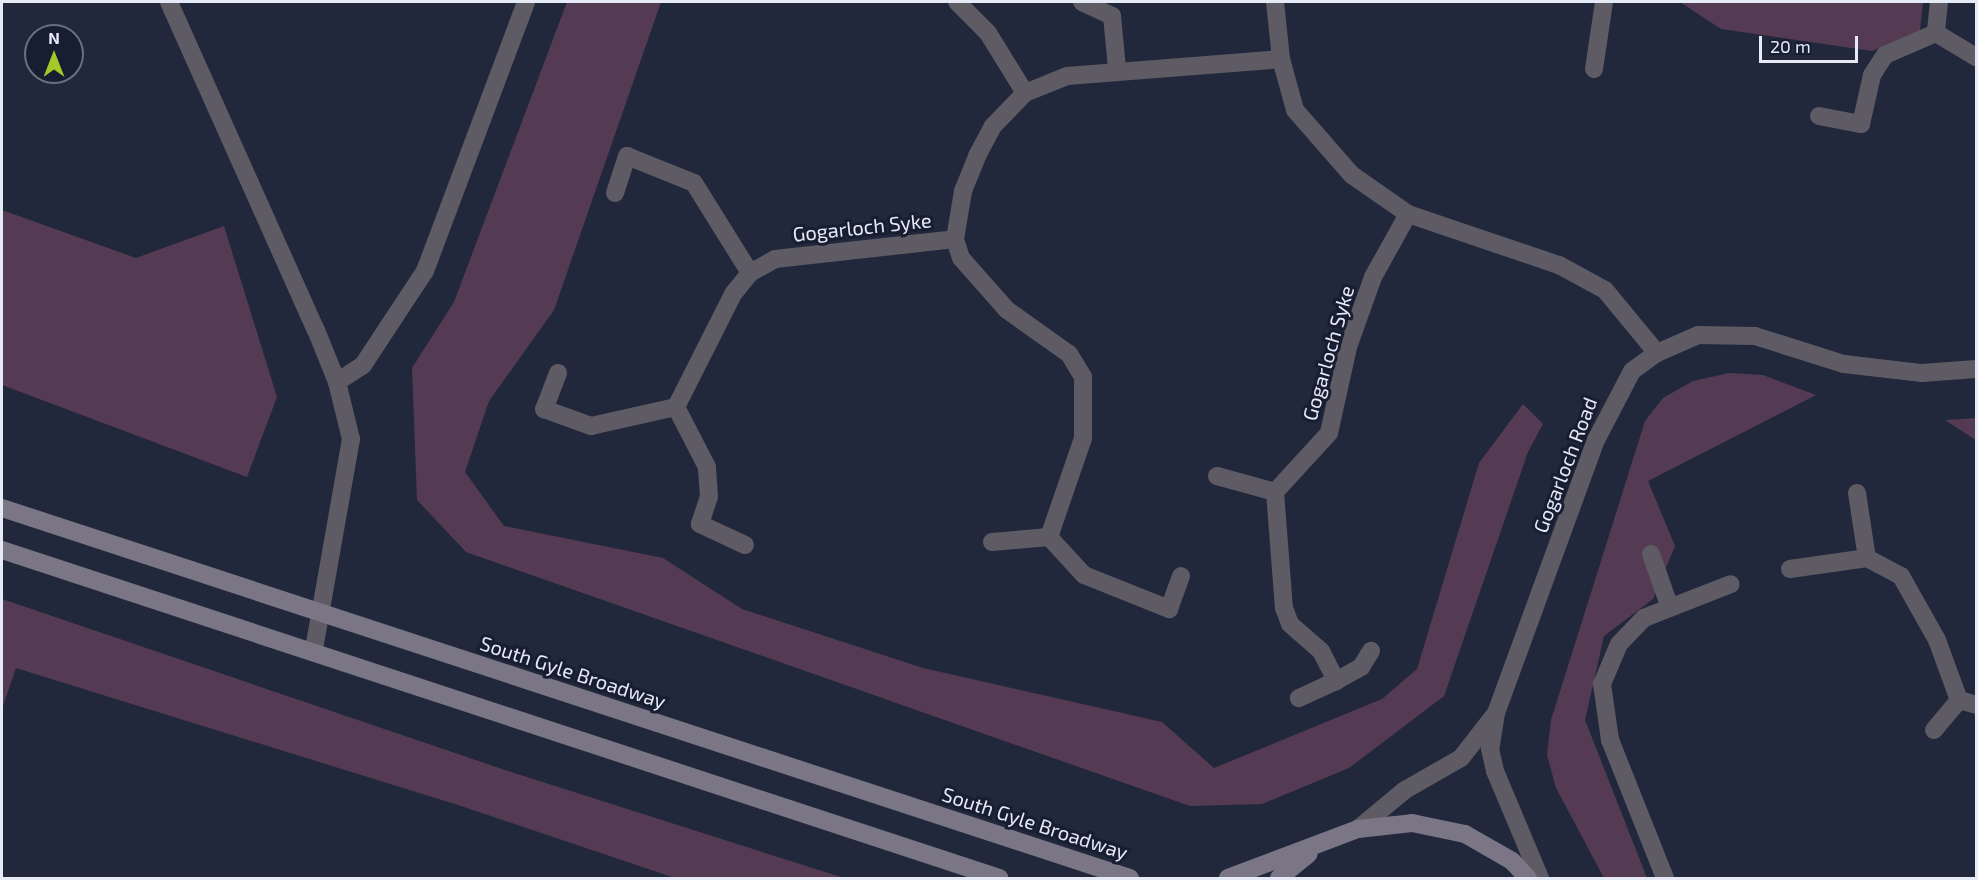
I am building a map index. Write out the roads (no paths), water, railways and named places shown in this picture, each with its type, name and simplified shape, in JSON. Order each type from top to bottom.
[{"type":"street","points":[[169,2],[337,382],[351,439],[318,614],[314,649]]},
{"type":"street","points":[[337,382],[363,365],[425,271],[526,2]]},
{"type":"street","points":[[957,2],[988,33],[1025,93]]},
{"type":"street","points":[[1082,2],[1112,16],[1117,68]]},
{"type":"street","points":[[1275,2],[1281,59],[1295,110],[1322,147],[1408,214],[1559,265],[1605,290],[1657,353]]},
{"type":"street","points":[[1594,69],[1604,2]]},
{"type":"street","points":[[1936,33],[1939,2]]},
{"type":"street","points":[[1936,33],[1977,57]]},
{"type":"street","points":[[1819,116],[1861,124],[1872,75],[1885,55],[1936,33]]},
{"type":"street","name":"Gogarloch Syke","points":[[1049,537],[1083,438],[1083,377],[1069,354],[982,286],[961,258],[955,239],[963,191],[977,156],[993,126],[1025,93],[1067,76],[1117,68],[1281,59]]},
{"type":"street","points":[[615,193],[627,156],[694,183],[750,273],[714,324],[676,407]]},
{"type":"street","name":"Gogarloch Syke","points":[[1275,492],[1329,433],[1348,347],[1374,277],[1408,214]]},
{"type":"street","name":"Gogarloch Syke","points":[[750,273],[802,253],[875,252],[955,239]]},
{"type":"street","name":"Gogarloch Road","points":[[1539,879],[1495,771],[1490,748],[1496,713],[1604,420],[1632,371],[1657,353],[1698,335],[1755,336],[1844,364],[1922,373],[1977,369]]},
{"type":"street","points":[[558,373],[544,409],[591,426],[676,407]]},
{"type":"street","points":[[676,407],[707,466],[709,497],[700,524],[745,545]]},
{"type":"street","points":[[1217,476],[1275,492],[1284,608],[1290,624],[1321,651],[1336,681]]},
{"type":"street","points":[[1857,494],[1867,558]]},
{"type":"street","name":"South Gyle Broadway","points":[[2,508],[318,614],[1130,879]]},
{"type":"street","points":[[992,542],[1049,537],[1084,575],[1169,609],[1181,576]]},
{"type":"street","points":[[2,550],[314,649],[999,879]]},
{"type":"street","points":[[1651,554],[1669,605]]},
{"type":"street","points":[[1790,569],[1867,558],[1900,576],[1937,640],[1959,700]]},
{"type":"street","points":[[1665,879],[1610,740],[1602,684],[1618,644],[1644,618],[1669,605],[1731,584]]},
{"type":"street","points":[[1299,698],[1360,667],[1371,651]]},
{"type":"street","points":[[1959,700],[1977,705]]},
{"type":"street","points":[[1934,730],[1959,700]]},
{"type":"street","name":"Gogarloch Road","points":[[1358,829],[1405,790],[1461,758],[1496,713]]},
{"type":"street","points":[[1228,879],[1358,829],[1412,823],[1466,834],[1512,861],[1528,879]]},
{"type":"street","points":[[1279,879],[1319,845]]}]
